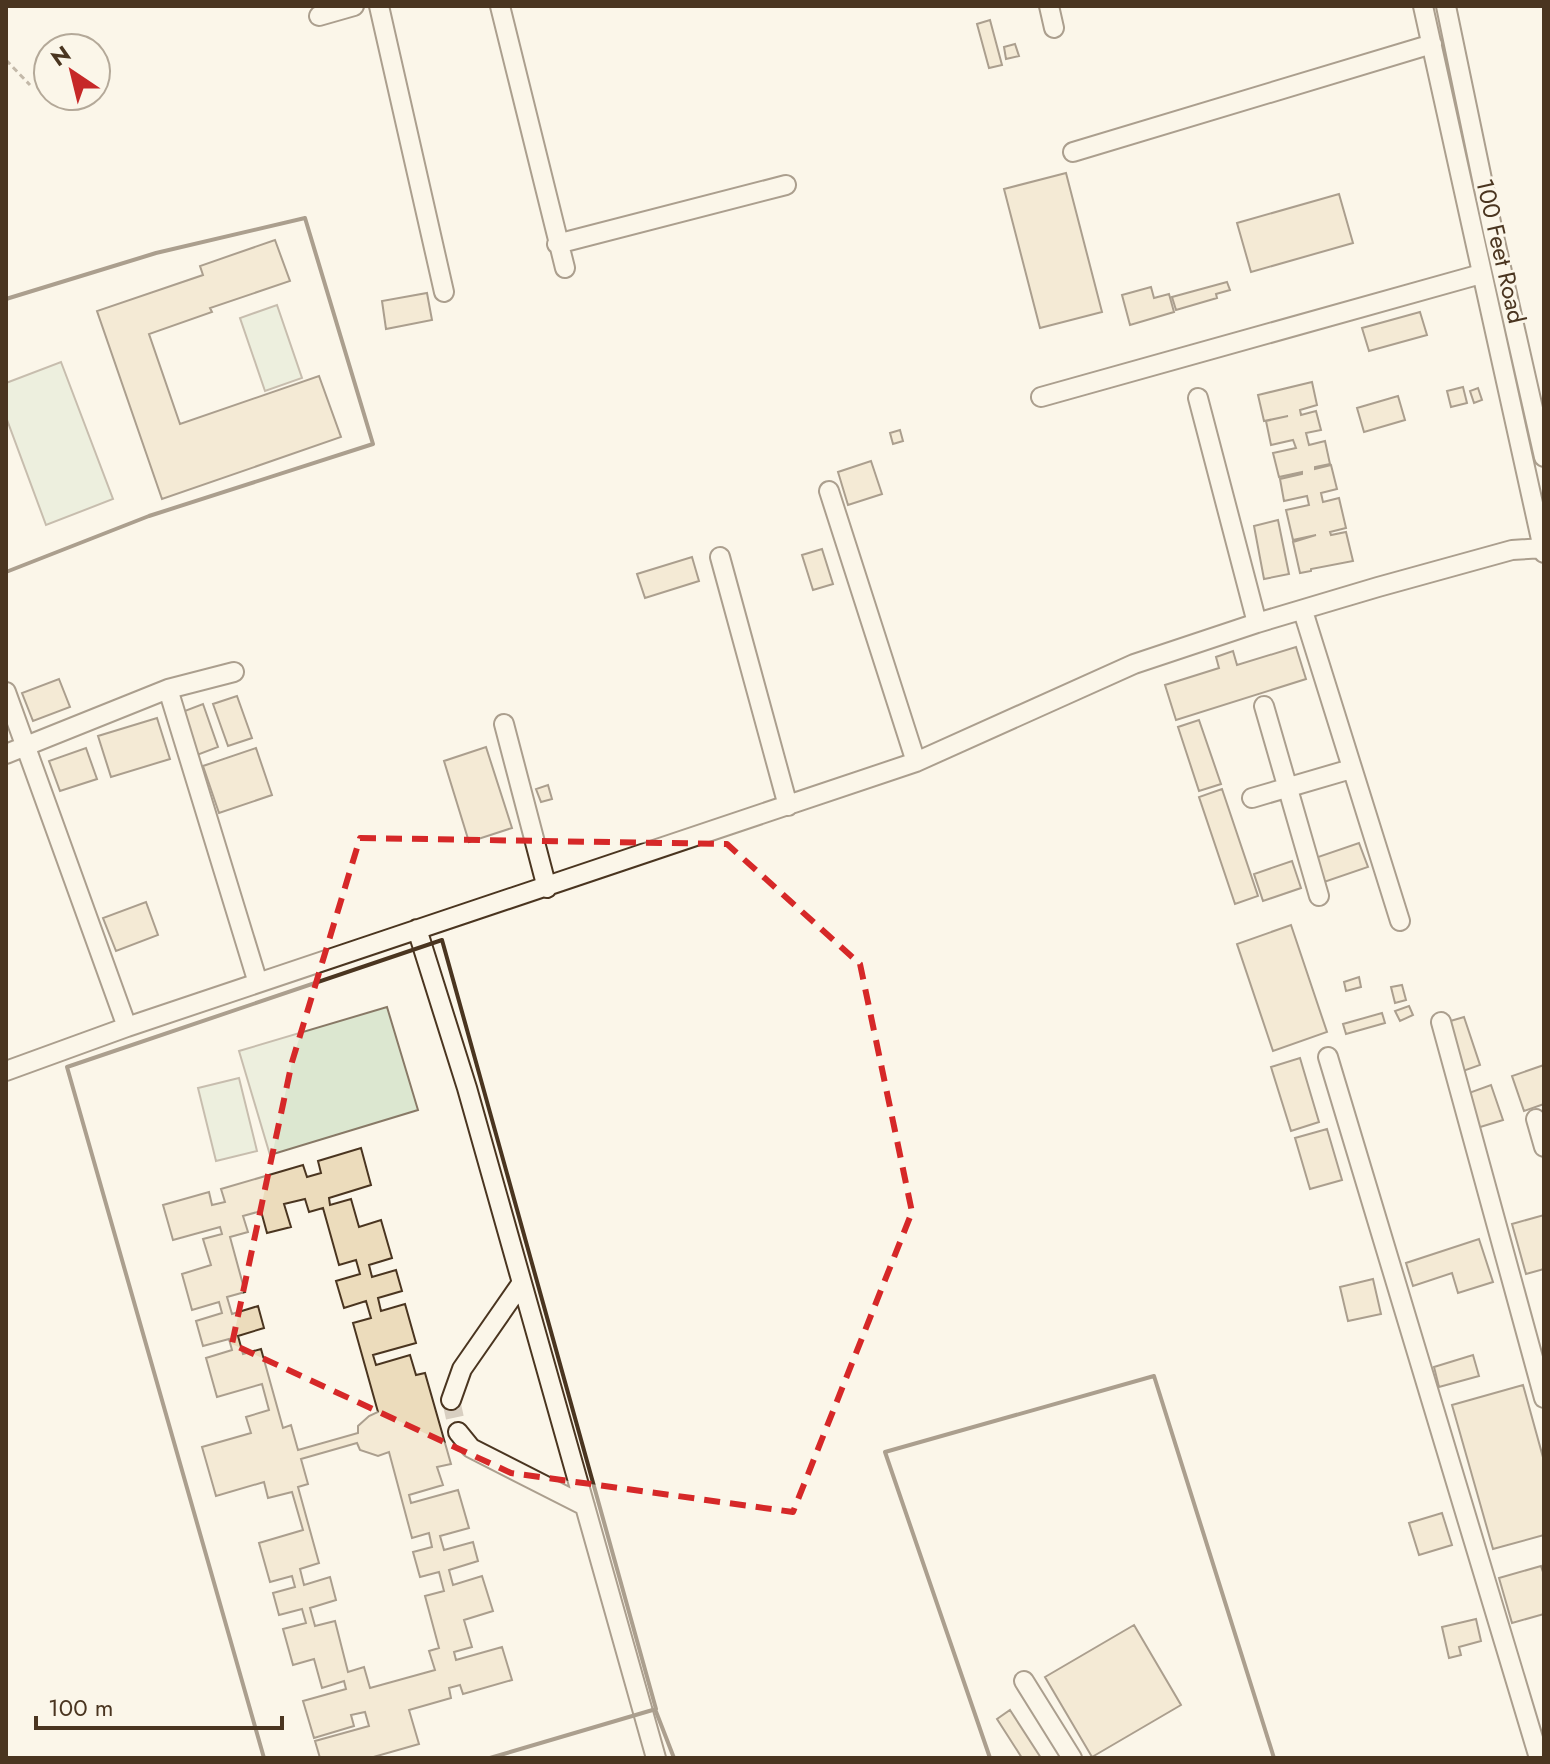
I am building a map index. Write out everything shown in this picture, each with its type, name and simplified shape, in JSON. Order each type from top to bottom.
[{"type":"street","points":[[319,16],[354,6]]},
{"type":"street","points":[[379,6],[444,292]]},
{"type":"street","points":[[500,6],[565,268]]},
{"type":"street","points":[[1049,6],[1054,28]]},
{"type":"street","name":"100 Feet Road","points":[[1423,6],[1544,550]]},
{"type":"street","name":"100 Feet Road","points":[[1446,6],[1543,445]]},
{"type":"street","points":[[1073,152],[1432,44]]},
{"type":"street","points":[[557,244],[786,185]]},
{"type":"street","points":[[1041,397],[1481,274]]},
{"type":"street","points":[[1198,398],[1257,623]]},
{"type":"street","points":[[829,491],[916,762]]},
{"type":"street","points":[[6,1071],[127,1027],[916,762],[1134,664],[1378,587],[1512,550],[1544,550]]},
{"type":"street","points":[[720,557],[788,806]]},
{"type":"street","points":[[1303,611],[1400,921]]},
{"type":"street","points":[[6,754],[168,689],[234,672]]},
{"type":"street","points":[[168,689],[258,983]]},
{"type":"street","points":[[6,692],[127,1027]]},
{"type":"street","points":[[1264,706],[1319,896]]},
{"type":"street","points":[[504,724],[547,888]]},
{"type":"street","points":[[1252,798],[1351,769]]},
{"type":"street","points":[[417,929],[467,1088],[656,1758]]},
{"type":"street","points":[[1441,1022],[1542,1386]]},
{"type":"street","points":[[1328,1057],[1539,1757]]},
{"type":"street","points":[[1536,1119],[1544,1147]]},
{"type":"street","points":[[451,1400],[462,1369],[521,1284]]},
{"type":"street","points":[[458,1432],[471,1448],[585,1506]]},
{"type":"street","points":[[1024,1681],[1072,1758]]},
{"type":"path","points":[[6,60],[30,85]]},
{"type":"highlighted area","points":[[360,838],[727,844],[860,964],[912,1212],[793,1512],[511,1473],[232,1344],[292,1062]]},
{"type":"green space","points":[[277,305],[302,378],[265,391],[240,318]]},
{"type":"green space","points":[[61,362],[113,499],[46,525],[6,417],[6,383]]},
{"type":"green space","points":[[387,1007],[418,1110],[270,1155],[239,1051]]},
{"type":"green space","points":[[239,1078],[257,1151],[216,1161],[198,1088]]},
{"type":"building","points":[[990,20],[1002,65],[989,68],[977,24]]},
{"type":"building","points":[[1015,44],[1019,56],[1006,59],[1004,47]]},
{"type":"building","points":[[1066,173],[1102,312],[1040,328],[1004,189]]},
{"type":"building","points":[[1339,194],[1353,243],[1251,272],[1237,223]]},
{"type":"building","points":[[275,240],[290,281],[210,308],[212,312],[149,334],[180,424],[319,376],[341,437],[162,499],[97,311],[203,275],[200,266]]},
{"type":"building","points":[[1227,282],[1230,290],[1216,294],[1217,298],[1176,310],[1172,297]]},
{"type":"building","points":[[1151,287],[1154,298],[1169,294],[1174,312],[1130,325],[1122,295]]},
{"type":"building","points":[[427,293],[432,320],[386,329],[382,301]]},
{"type":"building","points":[[1420,312],[1427,335],[1369,351],[1362,328]]},
{"type":"building","points":[[1312,382],[1317,405],[1300,410],[1301,415],[1316,411],[1321,430],[1306,433],[1309,445],[1325,441],[1330,464],[1315,469],[1331,465],[1337,489],[1321,493],[1323,502],[1339,498],[1346,528],[1330,532],[1331,535],[1346,532],[1353,561],[1300,573],[1293,542],[1316,535],[1293,540],[1286,510],[1309,505],[1307,496],[1284,501],[1280,479],[1302,472],[1279,477],[1273,453],[1296,448],[1293,440],[1271,445],[1266,421],[1288,416],[1264,421],[1258,395]]},
{"type":"building","points":[[1463,387],[1467,403],[1451,407],[1447,391]]},
{"type":"building","points":[[1478,388],[1482,400],[1474,403],[1470,391]]},
{"type":"building","points":[[1398,396],[1405,420],[1364,432],[1357,408]]},
{"type":"building","points":[[900,430],[903,441],[893,444],[890,433]]},
{"type":"building","points":[[871,461],[882,494],[848,505],[838,472]]},
{"type":"building","points":[[1278,520],[1289,574],[1264,579],[1254,526]]},
{"type":"building","points":[[822,549],[833,584],[813,590],[802,555]]},
{"type":"building","points":[[692,557],[699,581],[645,598],[637,574]]},
{"type":"building","points":[[1296,647],[1306,679],[1176,720],[1165,685],[1219,668],[1216,657],[1233,651],[1237,665]]},
{"type":"building","points":[[59,679],[70,707],[33,721],[22,693]]},
{"type":"building","points":[[237,696],[252,738],[228,746],[213,704]]},
{"type":"building","points":[[203,704],[218,747],[197,755],[182,712]]},
{"type":"building","points":[[157,718],[170,759],[111,777],[98,736]]},
{"type":"building","points":[[1199,720],[1221,784],[1199,791],[1178,727]]},
{"type":"building","points":[[486,747],[512,828],[469,842],[444,761]]},
{"type":"building","points":[[86,748],[97,779],[60,791],[49,761]]},
{"type":"building","points":[[256,748],[272,795],[219,813],[203,766]]},
{"type":"building","points":[[548,785],[552,799],[541,802],[536,789]]},
{"type":"building","points":[[1222,789],[1258,896],[1235,904],[1199,797]]},
{"type":"building","points":[[1359,843],[1368,867],[1324,882],[1315,858]]},
{"type":"building","points":[[1292,861],[1301,888],[1263,901],[1254,874]]},
{"type":"building","points":[[146,902],[158,935],[116,951],[103,918]]},
{"type":"building","points":[[1291,925],[1327,1032],[1273,1051],[1237,944]]},
{"type":"building","points":[[1359,977],[1361,987],[1346,991],[1344,982]]},
{"type":"building","points":[[1402,985],[1406,1000],[1395,1003],[1391,987]]},
{"type":"building","points":[[1409,1006],[1413,1015],[1400,1021],[1395,1011]]},
{"type":"building","points":[[1382,1013],[1385,1023],[1346,1034],[1343,1024]]},
{"type":"building","points":[[1464,1017],[1480,1065],[1463,1071],[1447,1022]]},
{"type":"building","points":[[1300,1058],[1319,1122],[1291,1131],[1271,1067]]},
{"type":"building","points":[[1544,1065],[1544,1104],[1524,1111],[1512,1076]]},
{"type":"building","points":[[1491,1085],[1503,1120],[1477,1128],[1466,1094]]},
{"type":"building","points":[[1327,1129],[1342,1180],[1310,1189],[1295,1138]]},
{"type":"building","points":[[361,1148],[371,1185],[329,1198],[330,1205],[351,1199],[359,1227],[381,1220],[392,1258],[369,1265],[372,1277],[396,1270],[402,1291],[378,1298],[381,1311],[405,1304],[416,1343],[373,1355],[376,1365],[410,1355],[416,1375],[425,1373],[451,1464],[437,1467],[443,1485],[409,1495],[411,1503],[458,1490],[469,1528],[440,1536],[444,1550],[473,1542],[478,1561],[449,1570],[453,1585],[482,1576],[493,1611],[464,1620],[472,1647],[454,1652],[456,1660],[502,1647],[512,1680],[463,1694],[460,1685],[449,1688],[451,1698],[409,1710],[419,1744],[370,1758],[320,1758],[315,1741],[369,1726],[365,1712],[351,1715],[354,1726],[314,1738],[303,1701],[346,1689],[344,1681],[322,1688],[314,1659],[293,1665],[283,1629],[306,1623],[302,1609],[279,1615],[273,1593],[295,1587],[292,1576],[270,1582],[259,1543],[303,1530],[292,1492],[268,1498],[264,1482],[216,1496],[202,1447],[251,1433],[246,1417],[269,1410],[262,1384],[217,1397],[206,1358],[232,1350],[229,1339],[203,1346],[196,1321],[222,1313],[219,1302],[192,1310],[182,1274],[211,1265],[203,1239],[222,1234],[220,1227],[173,1240],[163,1205],[209,1192],[212,1205],[225,1202],[221,1189],[303,1165],[307,1177],[321,1173],[318,1161]],"holes":[[[305,1199],[309,1212],[323,1208],[339,1265],[356,1260],[360,1274],[336,1281],[344,1308],[366,1301],[371,1318],[353,1323],[378,1412],[358,1426],[358,1433],[298,1450],[291,1425],[283,1428],[261,1349],[243,1354],[238,1336],[264,1328],[258,1306],[232,1314],[227,1297],[245,1292],[230,1237],[248,1232],[243,1216],[261,1211],[267,1233],[291,1227],[284,1204]],[[357,1443],[360,1450],[378,1456],[389,1452],[412,1538],[429,1533],[432,1547],[413,1552],[420,1577],[439,1572],[444,1591],[425,1596],[439,1648],[429,1651],[435,1670],[370,1688],[364,1667],[348,1672],[335,1621],[315,1626],[310,1608],[336,1600],[330,1577],[304,1585],[300,1569],[319,1563],[298,1487],[308,1484],[301,1459]]]},
{"type":"building","points":[[1544,1215],[1544,1269],[1526,1274],[1512,1224]]},
{"type":"building","points":[[1479,1239],[1493,1282],[1458,1293],[1452,1273],[1413,1286],[1406,1263]]},
{"type":"building","points":[[1373,1279],[1381,1314],[1348,1321],[1340,1287]]},
{"type":"building","points":[[1473,1355],[1479,1376],[1439,1387],[1434,1367]]},
{"type":"building","points":[[1523,1385],[1544,1461],[1544,1535],[1493,1549],[1452,1405]]},
{"type":"building","points":[[1442,1513],[1452,1545],[1419,1555],[1409,1523]]},
{"type":"building","points":[[1541,1566],[1544,1575],[1544,1614],[1512,1623],[1499,1578]]},
{"type":"building","points":[[1476,1619],[1481,1641],[1459,1647],[1461,1655],[1449,1658],[1442,1627]]},
{"type":"building","points":[[1134,1625],[1181,1705],[1092,1757],[1045,1677]]},
{"type":"building","points":[[1010,1710],[1041,1758],[1022,1758],[997,1719]]},
{"type":"tunnel","points":[[451,1400],[458,1432]]},
{"type":"wall","points":[[6,299],[156,253],[305,218],[373,444],[149,516],[6,572]]},
{"type":"wall","points":[[264,1758],[67,1067],[442,940],[656,1709],[490,1758]]},
{"type":"wall","points":[[990,1758],[885,1452],[1154,1376],[1274,1758]]},
{"type":"wall","points":[[655,1709],[674,1758]]}]
